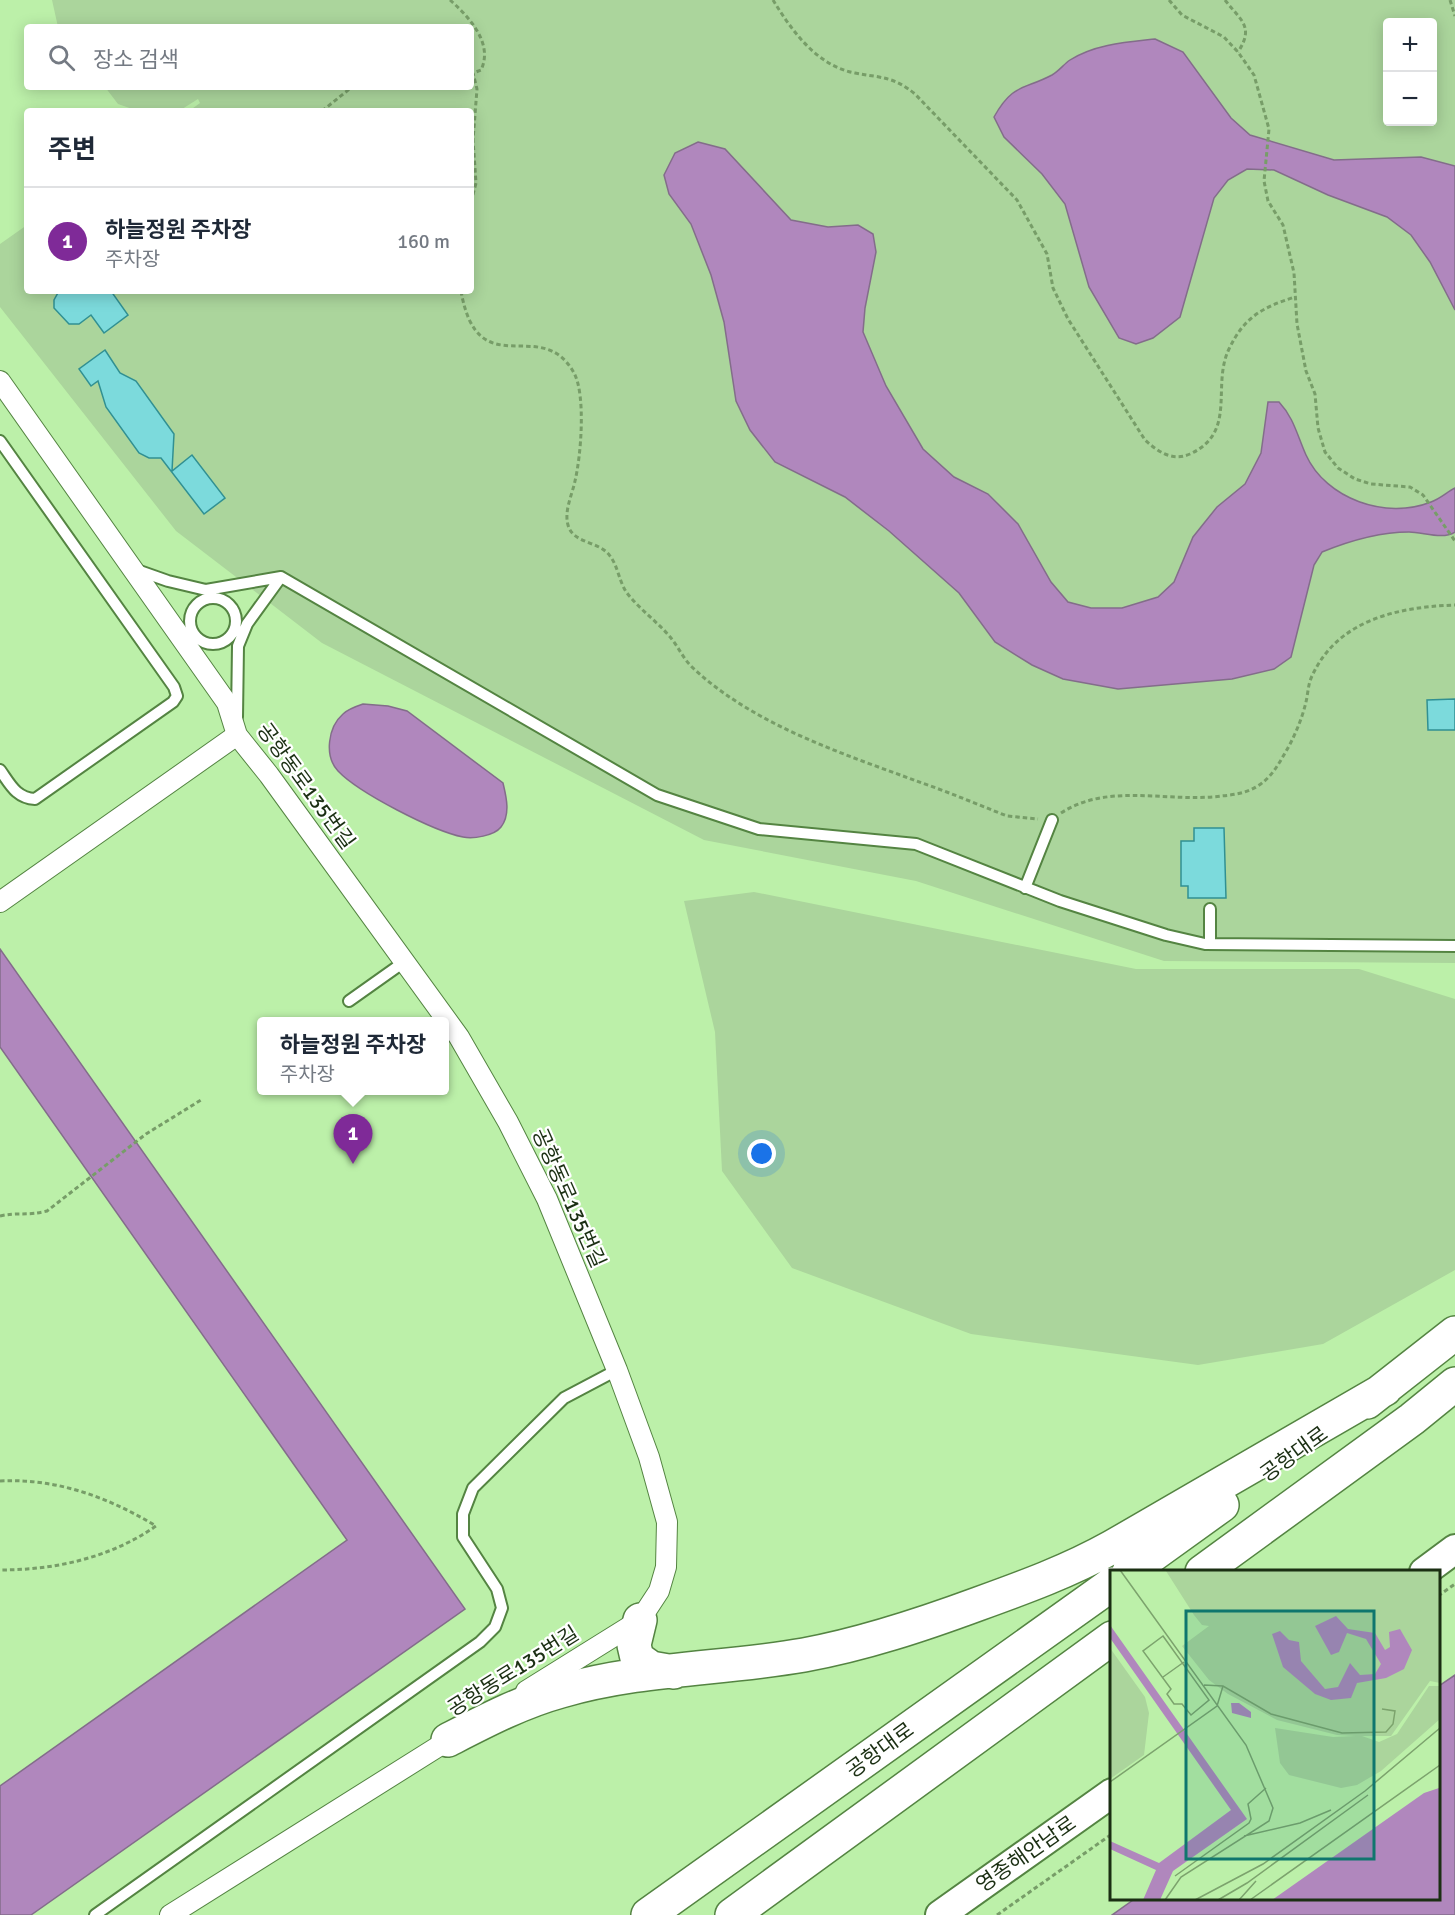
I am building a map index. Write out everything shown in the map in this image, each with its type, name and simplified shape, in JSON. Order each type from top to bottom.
[{"type":"highway","name":"공항대로","points":[[1132,1570],[1385,1389],[1455,1333]]},
{"type":"highway","name":"공항대로","points":[[1205,1570],[1412,1419],[1455,1384]]},
{"type":"highway","points":[[448,1740],[512,1708],[562,1690],[619,1679],[835,1649],[903,1630],[1026,1587],[1093,1558],[1385,1389]]},
{"type":"highway","name":"공항대로","points":[[648,1915],[1110,1585]]},
{"type":"highway","points":[[640,1620],[634,1645],[637,1658],[651,1668],[675,1672]]},
{"type":"highway","points":[[732,1915],[1110,1639]]},
{"type":"main road","points":[[1427,1570],[1455,1549]]},
{"type":"main road","name":"영종해안남로","points":[[940,1915],[1110,1794]]},
{"type":"street","name":"공항동로135번길","points":[[0,381],[132,568],[190,638],[227,703],[237,735],[269,775],[444,1017]]},
{"type":"street","points":[[0,902],[237,735]]},
{"type":"street","name":"공항동로135번길","points":[[170,1915],[640,1620],[659,1591],[666,1567],[667,1522],[649,1457],[617,1370],[547,1199],[508,1122],[449,1023]]},
{"type":"lane","points":[[0,441],[174,687],[177,696],[173,702],[35,799],[26,799],[15,792],[0,770]]},
{"type":"lane","points":[[132,568],[228,604],[235,617],[238,646],[237,735]]},
{"type":"lane","points":[[281,577],[247,624],[237,634],[215,644],[190,638],[191,614],[206,595],[281,577],[657,795],[759,829],[916,844],[1025,888],[1155,932],[1210,944],[1455,946]]},
{"type":"lane","points":[[1025,888],[1052,820]]},
{"type":"lane","points":[[1210,909],[1210,944]]},
{"type":"lane","points":[[349,1001],[404,962]]},
{"type":"lane","points":[[95,1915],[470,1649],[495,1627],[502,1608],[497,1589],[463,1537],[463,1514],[473,1488],[564,1398],[617,1370]]},
{"type":"path","points":[[450,0],[472,24]]},
{"type":"path","points":[[773,0],[799,37],[829,64],[852,73],[900,81],[1017,200],[1047,254],[1053,288],[1073,329],[1145,440],[1158,452],[1186,456],[1200,449],[1212,436],[1221,418],[1223,368],[1228,350],[1245,322],[1269,305],[1295,297]]},
{"type":"path","points":[[1169,0],[1182,15],[1224,37],[1254,75],[1269,129],[1264,181],[1268,201],[1283,225],[1294,273],[1297,324],[1306,371],[1315,394],[1318,428],[1325,452],[1338,468],[1355,479],[1371,484],[1410,487],[1423,495],[1455,541]]},
{"type":"path","points":[[1225,0],[1242,19],[1246,29],[1246,41],[1238,52]]},
{"type":"path","points":[[1450,0],[1455,16]]},
{"type":"path","points":[[474,26],[484,49],[484,63],[481,70],[474,73]]},
{"type":"path","points":[[474,80],[477,89],[474,127]]},
{"type":"path","points":[[326,108],[348,90]]},
{"type":"path","points":[[474,154],[476,183],[474,191]]},
{"type":"path","points":[[462,294],[471,326],[481,339],[502,347],[547,347],[561,355],[575,375],[582,437],[579,466],[567,513],[568,527],[576,537],[596,545],[610,555],[626,592],[671,638],[691,667],[727,694],[788,730],[1007,816],[1052,820],[1078,802],[1098,796],[1209,798],[1236,795],[1255,788],[1273,774],[1292,742],[1306,704],[1311,677],[1324,655],[1347,632],[1386,613],[1455,605]]},
{"type":"path","points":[[0,1216],[11,1214],[28,1216],[46,1211],[70,1190],[146,1134],[201,1100]]},
{"type":"path","points":[[0,1481],[20,1480],[96,1495],[126,1508],[156,1526],[130,1544],[86,1559],[31,1570],[0,1570]]},
{"type":"path","points":[[1440,1595],[1455,1584]]},
{"type":"path","points":[[997,1915],[1110,1835]]},
{"type":"green space","points":[[52,0],[1455,0],[1455,963],[1164,961],[916,881],[704,840],[322,643],[176,531],[0,307],[0,244],[24,227],[24,294],[474,294],[474,108],[193,108],[200,103],[198,99],[184,108],[129,108],[118,104],[107,90],[474,90],[474,24],[57,24]]},
{"type":"green space","points":[[754,892],[1136,969],[1359,969],[1455,999],[1455,1270],[1323,1344],[1198,1365],[971,1334],[792,1268],[722,1171],[715,1032],[684,901]]},
{"type":"shaded area","points":[[1155,39],[1183,52],[1231,118],[1250,135],[1334,160],[1421,157],[1455,166],[1455,310],[1430,262],[1411,235],[1387,217],[1328,195],[1274,170],[1247,169],[1228,180],[1214,198],[1180,317],[1153,338],[1136,344],[1119,338],[1089,287],[1065,204],[1042,174],[1004,137],[994,117],[1013,93],[1052,75],[1070,60],[1090,50]]},
{"type":"shaded area","points":[[698,142],[725,149],[791,220],[828,227],[858,225],[873,234],[876,252],[865,308],[863,332],[886,386],[923,449],[954,477],[988,494],[1018,524],[1051,582],[1068,602],[1091,608],[1122,608],[1158,597],[1174,582],[1193,537],[1217,507],[1245,484],[1261,453],[1268,402],[1279,402],[1284,408],[1315,470],[1342,494],[1359,502],[1377,507],[1414,507],[1434,501],[1455,488],[1455,532],[1439,536],[1409,532],[1376,535],[1322,552],[1314,565],[1291,657],[1274,669],[1232,679],[1118,689],[1063,679],[1032,665],[995,642],[959,593],[889,531],[845,497],[775,462],[750,430],[736,401],[724,322],[711,275],[691,224],[669,194],[664,175],[675,153]]},
{"type":"shaded area","points":[[363,704],[388,706],[407,711],[503,783],[507,811],[501,827],[489,835],[463,837],[416,819],[379,800],[348,780],[338,771],[331,758],[329,750],[331,734],[345,712]]},
{"type":"shaded area","points":[[0,949],[465,1609],[31,1915],[0,1915],[0,1786],[347,1540],[0,1047]]},
{"type":"shaded area","points":[[1455,1675],[1455,1915],[1112,1915],[1133,1900],[1440,1900],[1440,1685]]},
{"type":"building","points":[[57,294],[113,294],[128,315],[104,333],[91,315],[79,324],[69,324],[54,308],[54,300]]},
{"type":"building","points":[[105,350],[120,373],[136,381],[174,434],[172,471],[192,455],[225,498],[204,514],[161,458],[149,458],[139,453],[106,407],[98,381],[91,386],[79,369]]},
{"type":"building","points":[[1455,699],[1455,730],[1428,730],[1427,700]]},
{"type":"building","points":[[1194,828],[1224,828],[1226,898],[1188,898],[1188,886],[1181,886],[1181,841],[1194,841]]},
{"type":"place","name":"하늘정원 주차장","points":[[353,1164]]}]
